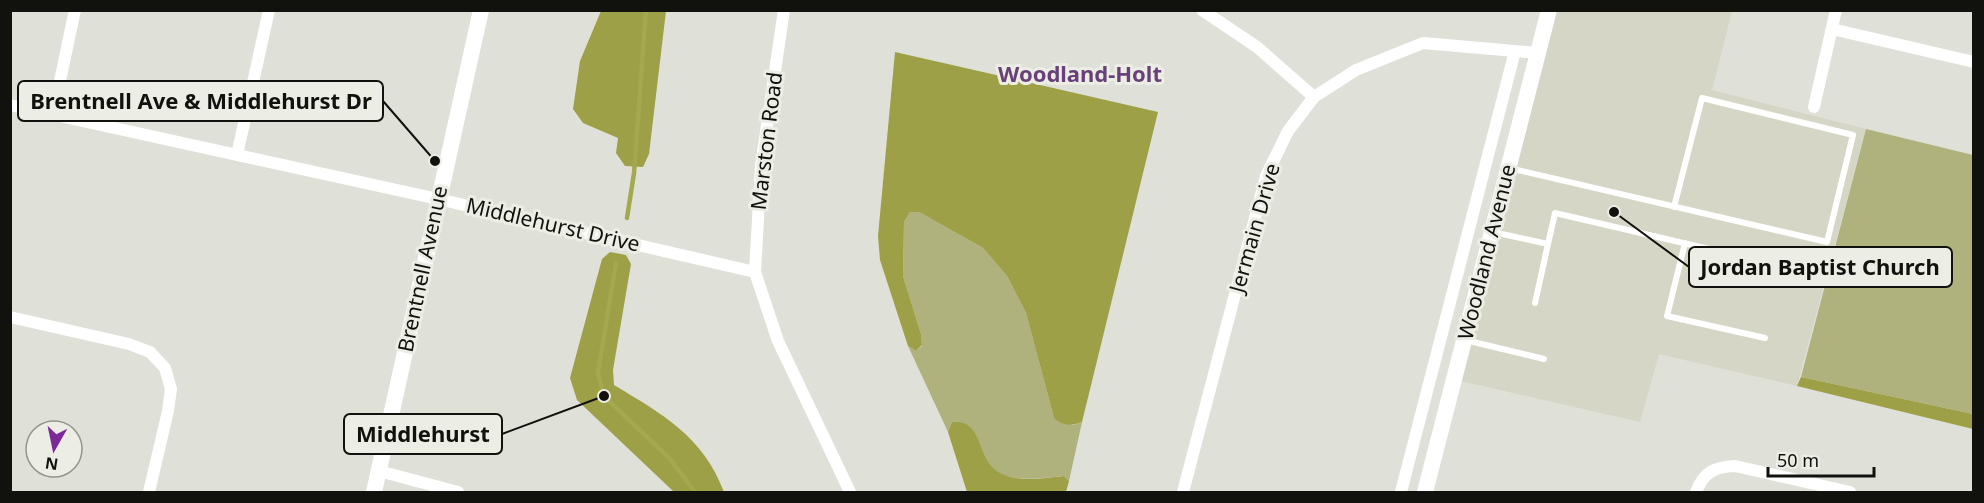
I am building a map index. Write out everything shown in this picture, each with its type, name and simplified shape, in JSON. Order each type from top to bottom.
[{"type":"street","points":[[53,114],[75,10]]},
{"type":"street","points":[[237,155],[269,10]]},
{"type":"street","name":"Brentnell Avenue","points":[[374,492],[481,10]]},
{"type":"street","name":"Marston Road","points":[[755,272],[761,166],[784,10]]},
{"type":"street","points":[[1202,10],[1257,47],[1314,97]]},
{"type":"street","name":"Woodland Avenue","points":[[1425,492],[1549,10]]},
{"type":"street","points":[[1814,107],[1836,10]]},
{"type":"street","points":[[1832,28],[1974,62]]},
{"type":"street","name":"Jermain Drive","points":[[1184,492],[1266,176],[1288,131],[1314,97],[1356,70],[1424,43],[1538,53]]},
{"type":"street","points":[[1401,492],[1515,51]]},
{"type":"street","name":"Middlehurst Drive","points":[[10,105],[438,199],[755,272]]},
{"type":"street","points":[[755,272],[778,341],[850,492]]},
{"type":"street","points":[[10,317],[129,344],[150,352],[165,368],[171,389],[148,492]]},
{"type":"street","points":[[1696,492],[1700,481],[1708,472],[1720,467],[1735,466],[1850,492]]},
{"type":"street","points":[[379,471],[458,492]]},
{"type":"lane","points":[[1509,168],[1674,207],[1827,242],[1853,135],[1702,98],[1674,207]]},
{"type":"lane","points":[[1535,303],[1555,213],[1782,266]]},
{"type":"lane","points":[[1492,232],[1548,244]]},
{"type":"lane","points":[[1685,243],[1667,316],[1765,338]]},
{"type":"lane","points":[[1465,340],[1544,359]]},
{"type":"shaded area","points":[[601,11],[666,11],[649,154],[643,167],[625,166],[616,153],[618,138],[583,123],[573,109],[580,61]]},
{"type":"shaded area","points":[[1550,11],[1732,11],[1712,90],[1866,129],[1797,386],[1659,354],[1640,422],[1456,380]]},
{"type":"shaded area","points":[[895,52],[1158,112],[1082,422],[1067,424],[1054,418],[1026,313],[1007,276],[983,248],[919,212],[910,212],[904,222],[903,276],[921,334],[922,345],[916,351],[908,346],[880,260],[878,236]]},
{"type":"shaded area","points":[[610,252],[626,255],[631,264],[613,370],[614,385],[664,417],[693,441],[705,456],[724,492],[674,492],[577,400],[570,378],[602,259]]},
{"type":"shaded area","points":[[1801,377],[1973,414],[1973,429],[1797,386]]},
{"type":"shaded area","points":[[952,422],[964,423],[976,434],[988,462],[1000,473],[1023,479],[1064,476],[1069,481],[1066,492],[967,492],[948,432]]},
{"type":"green space","points":[[1866,129],[1973,155],[1973,414],[1801,377]]},
{"type":"green space","points":[[910,212],[919,212],[983,248],[1007,276],[1026,313],[1054,418],[1073,425],[1082,422],[1069,481],[1064,476],[1023,479],[1003,475],[988,464],[972,430],[952,422],[948,432],[908,346],[916,351],[922,346],[921,334],[903,276],[904,222]]},
{"type":"waterway","points":[[627,218],[634,173],[646,10]]},
{"type":"waterway","points":[[616,263],[598,373],[604,396],[669,458],[695,492]]},
{"type":"place","name":"Brentnell Ave & Middlehurst Dr","points":[[435,161]]},
{"type":"place","name":"Jordan Baptist Church","points":[[1614,212]]},
{"type":"place","name":"Middlehurst","points":[[604,396]]},
{"type":"district","name":"Woodland-Holt","points":[[1080,74]]}]
